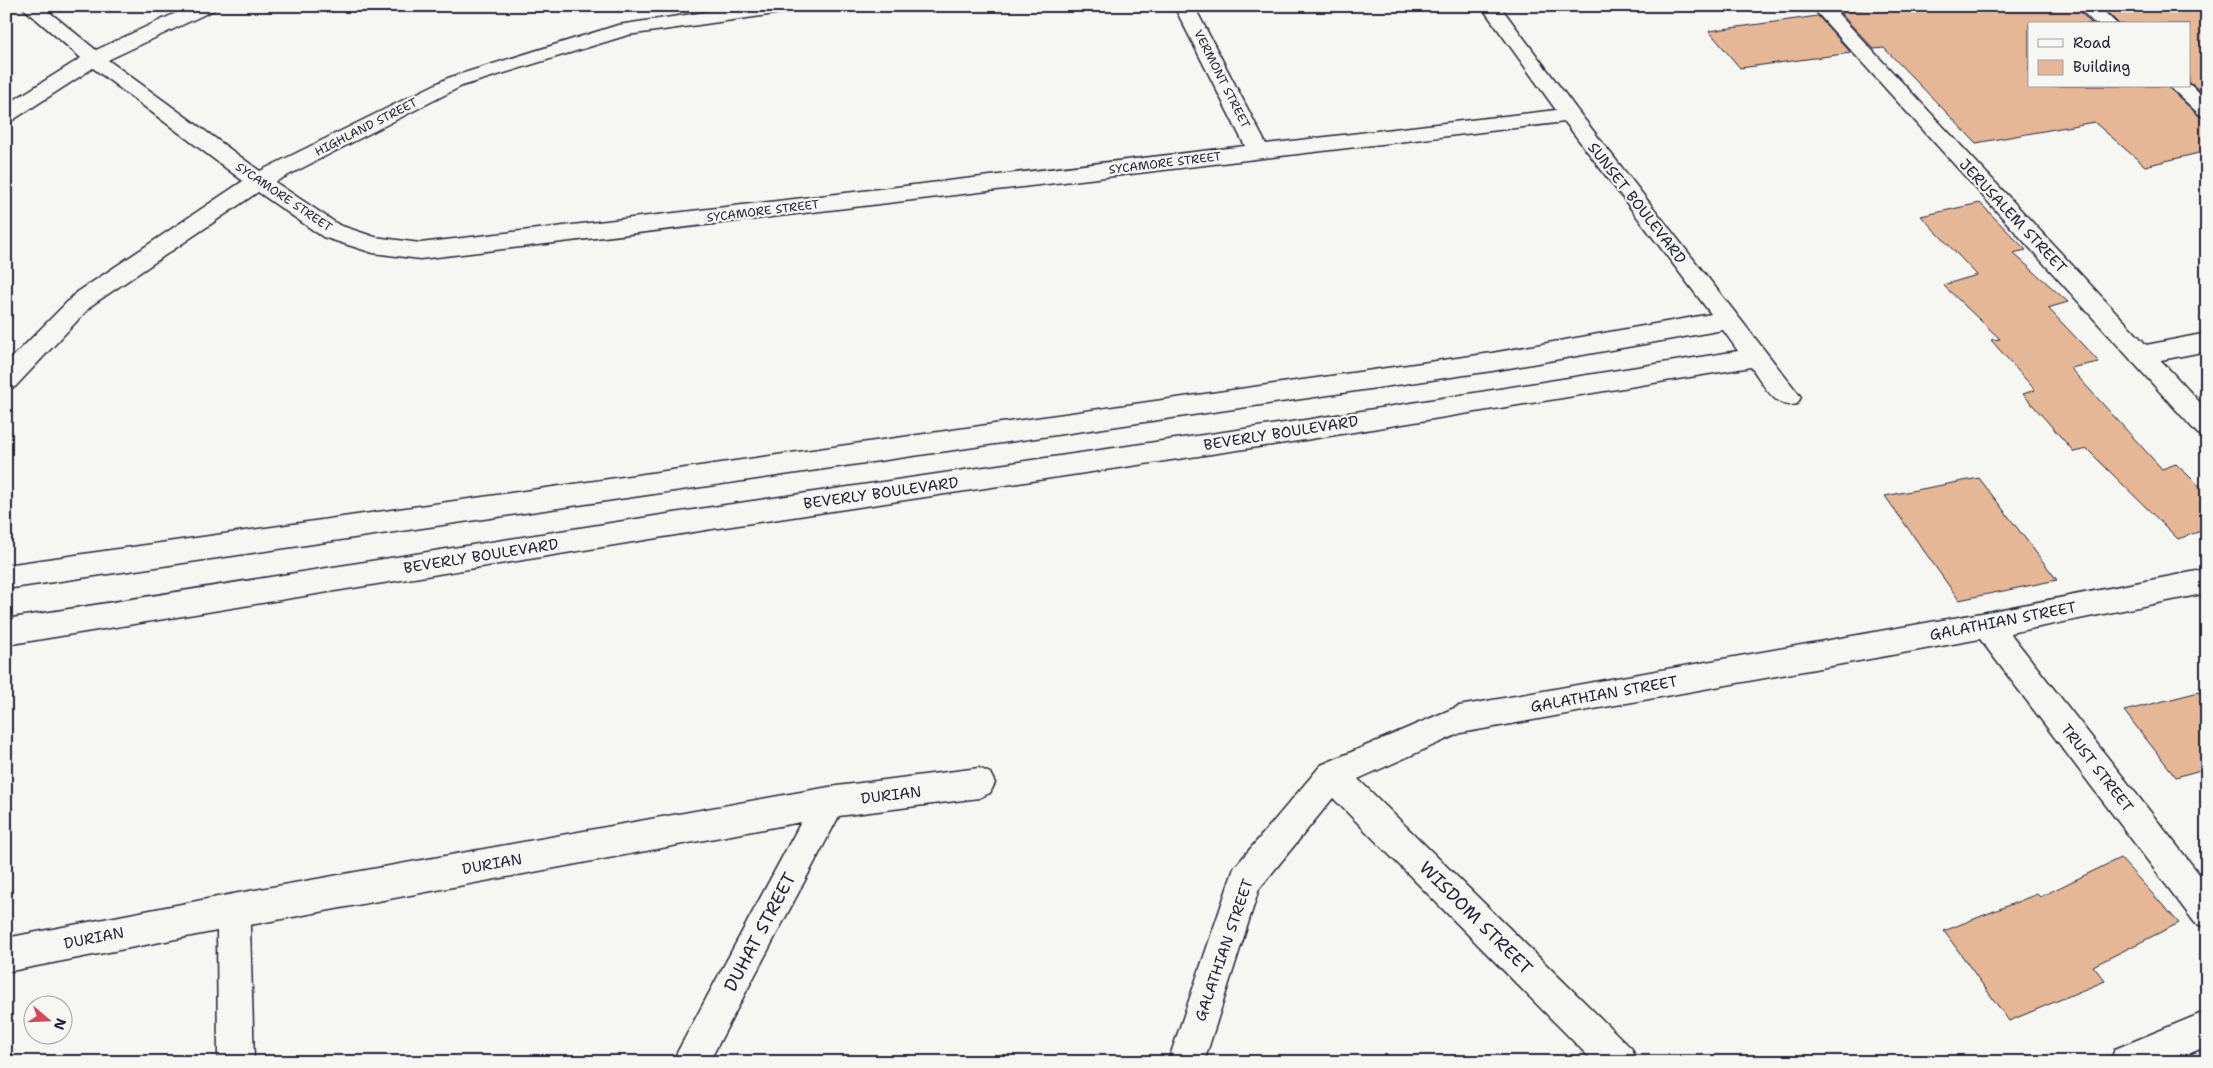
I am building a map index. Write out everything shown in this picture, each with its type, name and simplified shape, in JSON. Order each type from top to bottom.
[{"type":"street","name":"SYCAMORE STREET","points":[[30,6],[94,59],[258,181],[331,231],[373,245],[420,251],[1570,115]]},
{"type":"street","points":[[6,115],[94,59],[206,6]]},
{"type":"street","name":"HIGHLAND STREET","points":[[6,380],[84,299],[258,181],[455,82],[625,30],[789,6]]},
{"type":"street","name":"VERMONT STREET","points":[[1184,6],[1259,152]]},
{"type":"street","name":"SUNSET BOULEVARD","points":[[1490,6],[1570,115],[1788,397]]},
{"type":"street","name":"JERUSALEM STREET","points":[[1820,6],[2207,427]]},
{"type":"street","points":[[2086,6],[2105,22]]},
{"type":"street","points":[[2181,88],[2207,110]]},
{"type":"street","points":[[6,577],[1492,362],[1728,320]]},
{"type":"street","points":[[2141,355],[2207,342]]},
{"type":"street","name":"BEVERLY BOULEVARD","points":[[6,632],[702,520],[1315,429],[1756,357]]},
{"type":"street","name":"GALATHIAN STREET","points":[[1186,1062],[1246,880],[1332,775],[1459,720],[1987,625],[2207,581]]},
{"type":"street","name":"TRUST STREET","points":[[1987,625],[2207,911]]},
{"type":"street","name":"WISDOM STREET","points":[[1332,775],[1619,1062]]},
{"type":"street","name":"DURIAN","points":[[6,955],[232,911],[830,802],[979,783]]},
{"type":"street","name":"DUHAT STREET","points":[[690,1062],[830,802]]},
{"type":"street","points":[[232,911],[236,1062]]},
{"type":"street","points":[[2128,1062],[2207,1028]]},
{"type":"building","points":[[1888,6],[2075,6],[2090,22],[2028,22],[2028,88],[2169,88],[2199,116],[2207,119],[2207,151],[2145,166],[2094,122],[1976,143],[1884,48],[1874,49],[1840,13]]},
{"type":"building","points":[[2101,6],[2207,6],[2207,96],[2190,83],[2190,22],[2117,22]]},
{"type":"building","points":[[1818,16],[1851,53],[1740,68],[1709,31]]},
{"type":"building","points":[[1980,203],[2026,250],[2013,253],[2068,302],[2048,308],[2099,362],[2070,368],[2162,469],[2176,464],[2207,493],[2207,529],[2178,539],[2087,449],[2074,452],[2023,394],[2035,390],[1991,340],[2000,339],[1943,285],[1977,275],[1921,216]]},
{"type":"building","points":[[1979,478],[2057,580],[1959,600],[1885,496]]},
{"type":"building","points":[[2207,690],[2207,768],[2176,777],[2124,711]]},
{"type":"building","points":[[2120,858],[2179,923],[2093,966],[2105,981],[2009,1021],[1944,931],[2037,894],[2040,897]]}]
